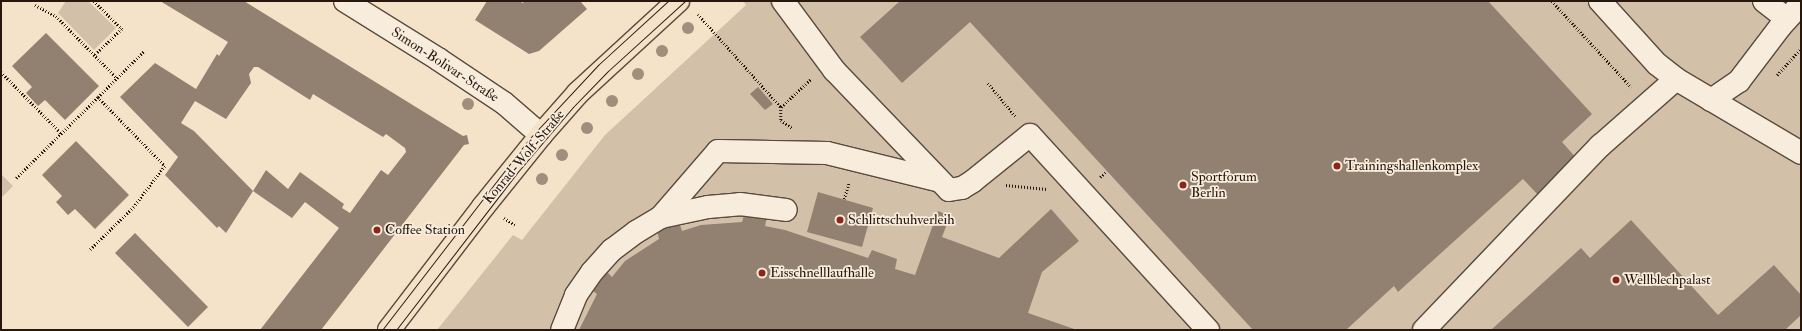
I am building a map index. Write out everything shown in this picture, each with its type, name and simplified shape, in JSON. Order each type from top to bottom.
[{"type":"main road","name":"Konrad-Wolf-Straße","points":[[390,330],[483,207],[541,135],[578,93],[687,6]]},
{"type":"street","name":"Simon-Bolivar-Straße","points":[[345,1],[438,59],[497,99],[541,135]]},
{"type":"street","points":[[783,1],[834,70],[937,180],[949,190],[962,188],[973,181],[1030,135],[1208,330]]},
{"type":"street","points":[[1600,1],[1657,64],[1676,79],[1801,153]]},
{"type":"street","points":[[1712,100],[1739,81],[1794,12],[1764,1]]},
{"type":"street","points":[[1424,330],[1600,146],[1676,79]]},
{"type":"street","points":[[562,330],[576,296],[592,272],[612,250],[636,232],[661,217],[718,150],[827,153],[937,180]]},
{"type":"street","points":[[661,217],[708,207],[740,204],[786,210]]},
{"type":"path","points":[[94,1],[122,29],[95,55]]},
{"type":"path","points":[[1552,1],[1647,104]]},
{"type":"path","points":[[35,5],[56,16],[117,78]]},
{"type":"path","points":[[687,6],[781,107],[782,120],[793,129]]},
{"type":"path","points":[[1777,75],[1801,48]]},
{"type":"path","points":[[16,178],[145,50]]},
{"type":"path","points":[[781,107],[829,62]]},
{"type":"path","points":[[1,72],[61,133]]},
{"type":"path","points":[[988,83],[1030,135]]},
{"type":"path","points":[[89,251],[134,207],[165,166],[98,97]]},
{"type":"path","points":[[973,181],[1082,192]]},
{"type":"path","points":[[844,199],[847,188]]},
{"type":"path","points":[[504,217],[515,225]]},
{"type":"shaded area","points":[[66,1],[88,1],[116,28],[94,50],[58,13]]},
{"type":"shaded area","name":"Sportforum Berlin","points":[[743,1],[1801,1],[1801,330],[437,330],[513,235],[522,240],[605,135],[746,5]]},
{"type":"shaded area","points":[[1,174],[13,186],[1,198]]},
{"type":"building","points":[[160,1],[244,1],[463,136],[467,135],[469,144],[464,145],[321,330],[260,330],[339,228],[305,202],[292,218],[253,191],[226,233],[219,226],[217,228],[165,175],[178,157],[120,97],[155,63],[196,89],[217,54],[219,56],[228,42]],"holes":[[[254,67],[258,67],[310,100],[313,94],[383,137],[386,134],[405,148],[406,152],[388,175],[381,170],[350,213],[342,208],[344,204],[300,172],[288,189],[266,170],[253,191],[194,131],[181,123],[195,101],[226,119],[251,83],[249,74]]]},
{"type":"building","points":[[487,1],[519,1],[523,3],[524,1],[580,1],[587,9],[539,51],[529,54],[475,20]]},
{"type":"building","name":"Trainingshallenkomplex","points":[[900,1],[1488,1],[1592,114],[1562,142],[1578,160],[1539,196],[1523,179],[1398,292],[1394,286],[1346,330],[1253,330],[970,22],[902,83],[860,37]]},
{"type":"building","points":[[46,33],[99,86],[65,120],[45,100],[38,106],[26,93],[32,87],[12,66]]},
{"type":"building","points":[[758,87],[773,104],[765,110],[750,94]]},
{"type":"building","points":[[76,141],[129,195],[95,229],[75,209],[68,215],[56,202],[62,196],[42,175]]},
{"type":"building","name":"Schlittschuhverleih","points":[[818,192],[873,208],[862,247],[807,232]]},
{"type":"building","name":"Eisschnelllaufhalle","points":[[1051,209],[1079,241],[1042,272],[1028,313],[1077,330],[579,330],[597,294],[589,288],[605,270],[612,277],[625,261],[659,239],[657,229],[679,222],[682,231],[701,225],[742,222],[745,212],[767,217],[765,226],[785,230],[868,258],[872,250],[897,259],[895,269],[915,275],[938,211],[950,216],[942,237],[999,258]]},
{"type":"building","name":"Wellblechpalast","points":[[1631,220],[1718,315],[1774,265],[1801,295],[1801,315],[1785,330],[1491,330],[1581,248],[1590,258]]},
{"type":"building","points":[[135,233],[208,307],[188,327],[115,253]]},
{"type":"tram line","points":[[382,330],[530,138],[598,65],[668,1]]},
{"type":"tram line","points":[[396,330],[516,174],[573,107],[608,71],[685,1]]},
{"type":"place","name":"Trainingshallenkomplex","points":[[1337,166]]},
{"type":"place","name":"Sportforum Berlin","points":[[1183,185]]},
{"type":"place","name":"Schlittschuhverleih","points":[[840,220]]},
{"type":"place","name":"Coffee Station","points":[[377,230]]},
{"type":"place","name":"Eisschnelllaufhalle","points":[[762,273]]},
{"type":"place","name":"Wellblechpalast","points":[[1616,280]]}]
